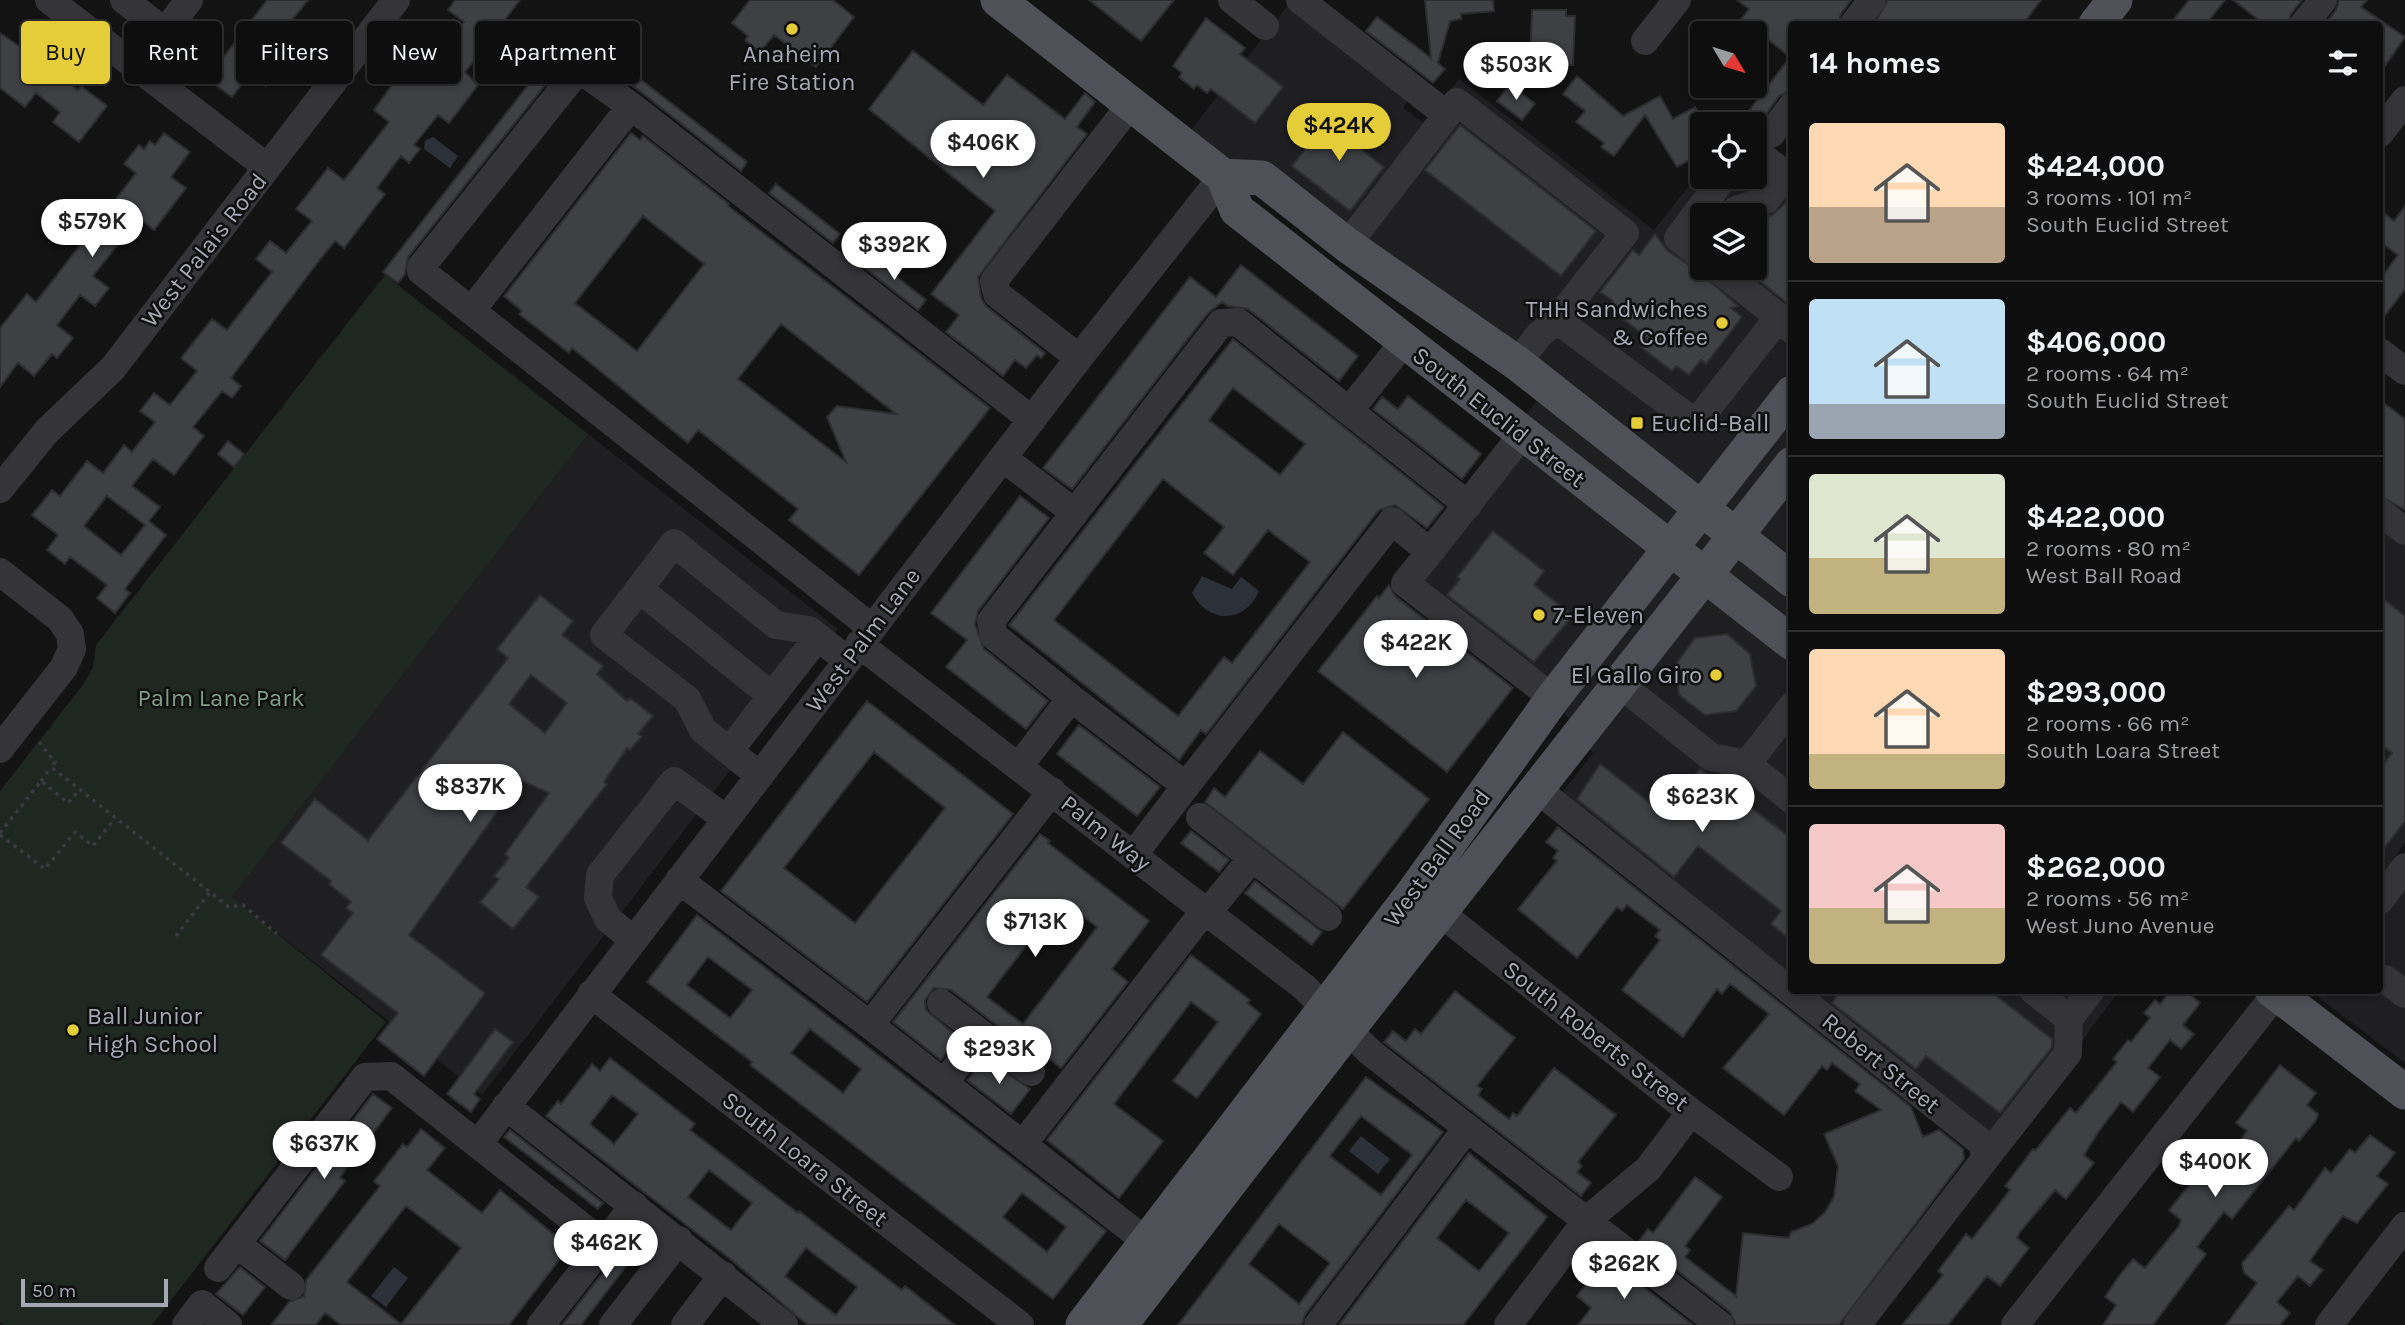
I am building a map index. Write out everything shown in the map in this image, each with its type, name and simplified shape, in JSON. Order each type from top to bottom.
[{"type":"main road","name":"South Euclid Street","points":[[998,0],[1223,176],[1237,210],[1788,640]]},
{"type":"main road","points":[[2098,21],[2115,0]]},
{"type":"main road","name":"South Euclid Street","points":[[1223,176],[1262,178],[1347,245],[1517,363],[1788,577]]},
{"type":"main road","name":"West Ball Road","points":[[1083,1325],[1159,1251],[1427,902],[1553,698],[1788,398]]},
{"type":"main road","name":"West Ball Road","points":[[1427,902],[1538,790],[1788,469]]},
{"type":"main road","points":[[2279,994],[2401,1080]]},
{"type":"main road","name":"West Ball Road","points":[[1120,1325],[1159,1251]]},
{"type":"street","points":[[50,0],[267,167]]},
{"type":"street","points":[[124,0],[165,32],[189,0]]},
{"type":"street","name":"West Palais Road","points":[[0,489],[47,431],[107,374],[396,0]]},
{"type":"street","points":[[1232,0],[1265,26]]},
{"type":"street","points":[[1300,0],[1447,115]]},
{"type":"street","points":[[1646,41],[1677,0]]},
{"type":"street","points":[[1856,21],[1872,0]]},
{"type":"street","points":[[2307,21],[2323,0]]},
{"type":"street","points":[[859,644],[421,271],[452,228],[577,70],[582,70],[1032,420]]},
{"type":"street","points":[[2383,129],[2405,100]]},
{"type":"street","points":[[1347,245],[1457,102],[1625,233],[1557,320],[1539,335],[1517,363]]},
{"type":"street","points":[[1079,358],[996,294],[994,281],[1131,104]]},
{"type":"street","points":[[471,311],[631,106]]},
{"type":"street","points":[[1767,138],[1788,111]]},
{"type":"street","points":[[1757,203],[1766,200],[1786,175],[1767,149]]},
{"type":"street","name":"West Palm Lane","points":[[478,1144],[632,939],[1079,358],[1223,176]]},
{"type":"street","points":[[1704,203],[1715,189]]},
{"type":"street","points":[[1690,222],[1678,238],[1690,247]]},
{"type":"street","points":[[1557,320],[1692,420],[1699,419],[1786,323],[1733,280]]},
{"type":"street","points":[[1186,786],[995,636],[990,621],[1221,323],[1238,322],[1468,505]]},
{"type":"street","points":[[1349,411],[1404,342]]},
{"type":"street","points":[[2383,354],[2405,371]]},
{"type":"street","points":[[1522,435],[1405,583],[1553,698]]},
{"type":"street","points":[[1003,458],[1074,513]]},
{"type":"street","points":[[2383,514],[2405,531]]},
{"type":"street","points":[[1134,854],[1392,521],[1430,552]]},
{"type":"street","points":[[760,776],[703,730],[687,699],[604,635],[674,543],[776,625],[809,631],[818,637],[859,644]]},
{"type":"street","points":[[0,572],[60,618],[70,634],[72,649],[64,667],[0,749]]},
{"type":"street","points":[[639,589],[772,696]]},
{"type":"street","points":[[729,751],[818,637]]},
{"type":"street","name":"Palm Way","points":[[859,644],[1020,765],[1304,986],[1337,1019]]},
{"type":"street","points":[[1620,685],[1711,757],[1747,764],[1788,797]]},
{"type":"street","points":[[1020,765],[1071,698]]},
{"type":"street","points":[[1747,764],[1788,715]]},
{"type":"street","points":[[632,939],[608,919],[598,898],[600,875],[674,781],[726,819]]},
{"type":"street","name":"Robert Street","points":[[1538,790],[1788,989]]},
{"type":"street","points":[[870,1024],[1052,791]]},
{"type":"street","points":[[1200,817],[1328,917]]},
{"type":"street","points":[[1023,1144],[1252,858]]},
{"type":"street","points":[[679,880],[870,1024],[1159,1251]]},
{"type":"street","name":"South Roberts Street","points":[[1427,902],[1691,1112],[1779,1177]]},
{"type":"street","name":"South Loara Street","points":[[591,994],[1020,1325]]},
{"type":"street","name":"Robert Street","points":[[1795,994],[1982,1143],[1985,1155],[1982,1163]]},
{"type":"street","points":[[2038,994],[2069,1019]]},
{"type":"street","points":[[1857,1325],[2068,1053],[2069,1019],[2088,994]]},
{"type":"street","points":[[2015,1325],[2273,994]]},
{"type":"street","points":[[941,1003],[1031,1072]]},
{"type":"street","points":[[1337,1019],[1370,1052],[1720,1325]]},
{"type":"street","points":[[944,1083],[982,1034]]},
{"type":"street","points":[[218,1268],[365,1077],[391,1076],[604,1244]]},
{"type":"street","points":[[506,1106],[723,1275],[768,1320]]},
{"type":"street","points":[[1508,1325],[1587,1220],[1648,1169],[1691,1112]]},
{"type":"street","points":[[1318,1325],[1467,1128]]},
{"type":"street","points":[[541,1325],[634,1205]]},
{"type":"street","points":[[2329,1325],[2405,1226]]},
{"type":"street","points":[[613,1325],[678,1240]]},
{"type":"street","points":[[237,1244],[291,1286]]},
{"type":"street","points":[[685,1325],[723,1275]]},
{"type":"street","points":[[186,1325],[202,1304],[228,1325]]},
{"type":"path","points":[[38,742],[55,762],[0,834],[45,869],[75,832],[93,846],[115,817]]},
{"type":"path","points":[[51,767],[229,907],[243,905],[277,934]]},
{"type":"path","points":[[40,781],[68,803],[80,789]]},
{"type":"path","points":[[176,936],[210,892]]},
{"type":"shaded area","points":[[1289,4],[1410,98],[1403,108],[1424,123],[1459,79],[1654,230],[1690,184],[1690,189],[1767,189],[1767,148],[1788,163],[1788,994],[2117,994],[1995,1158],[1547,812],[1593,753],[1536,674],[1403,568],[1539,398],[1191,130]]},
{"type":"shaded area","points":[[433,137],[458,156],[450,168],[424,149],[425,141]]},
{"type":"shaded area","points":[[588,434],[838,629],[482,1095],[232,897]]},
{"type":"shaded area","points":[[2383,505],[2405,523],[2405,842],[2391,862],[2405,873],[2405,1063],[2314,994],[2383,994]]},
{"type":"shaded area","points":[[1202,576],[1232,589],[1241,577],[1259,591],[1245,610],[1226,616],[1217,615],[1199,603],[1192,593]]},
{"type":"shaded area","points":[[1361,1136],[1390,1159],[1378,1174],[1349,1151]]},
{"type":"shaded area","points":[[394,1267],[408,1278],[386,1307],[371,1296]]},
{"type":"green space","name":"Palm Lane Park","points":[[385,275],[588,434],[232,897],[386,1022],[152,1325],[4,1325],[0,1322],[0,791],[85,682],[93,667],[96,645]]},
{"type":"building","points":[[267,0],[308,0],[291,21],[251,21]]},
{"type":"building","points":[[455,0],[520,0],[504,21],[475,21],[475,59],[465,72],[478,85],[449,123],[438,115],[414,145],[420,149],[409,163],[401,156],[377,188],[385,194],[344,248],[335,241],[315,266],[231,378],[241,386],[232,398],[222,391],[193,427],[204,436],[174,475],[153,459],[132,486],[160,507],[149,521],[166,535],[125,589],[130,593],[115,613],[97,598],[107,585],[70,557],[65,564],[47,550],[58,535],[32,515],[52,490],[60,496],[87,461],[103,473],[124,445],[132,452],[155,422],[140,411],[154,393],[170,405],[197,371],[181,358],[212,319],[227,330],[272,272],[256,259],[270,241],[286,253],[312,221],[296,209],[328,168],[344,180],[389,122],[374,110],[393,84],[461,84],[461,26],[464,22],[448,10]],"holes":[[[107,496],[145,525],[121,555],[84,526]]]},
{"type":"building","name":"Anaheim Fire Station","points":[[750,0],[833,0],[854,17],[816,67],[774,35],[760,52],[745,40],[748,36],[732,23]]},
{"type":"building","points":[[1089,0],[1174,0],[1141,41]]},
{"type":"building","points":[[1425,0],[1493,0],[1494,11],[1461,14],[1461,19],[1450,21],[1438,63],[1445,69],[1433,83],[1366,31],[1377,17],[1431,58]]},
{"type":"building","points":[[1737,0],[1851,0],[1839,21],[1788,21],[1788,55],[1768,40],[1768,21],[1740,21],[1749,9]]},
{"type":"building","points":[[1888,0],[2041,0],[2025,21],[1876,21]]},
{"type":"building","points":[[2189,0],[2225,0],[2208,21],[2172,21]]},
{"type":"building","points":[[2233,0],[2302,0],[2289,21],[2260,21]]},
{"type":"building","points":[[2339,0],[2367,0],[2361,7],[2382,21],[2327,21],[2336,10]]},
{"type":"building","points":[[1532,10],[1566,10],[1566,16],[1575,16],[1573,65],[1530,64]]},
{"type":"building","points":[[1206,18],[1245,48],[1240,54],[1283,87],[1255,123],[1211,89],[1207,93],[1197,85],[1194,89],[1179,77],[1182,73],[1173,66]]},
{"type":"building","points":[[2383,22],[2405,37],[2383,69]]},
{"type":"building","points":[[0,33],[21,47],[21,84],[70,84],[78,90],[81,86],[107,106],[79,142],[53,122],[60,112],[36,93],[25,107],[0,88]]},
{"type":"building","points":[[236,41],[236,84],[242,84],[232,97],[214,84],[222,84],[222,59]]},
{"type":"building","points":[[913,51],[983,105],[1007,75],[1065,119],[1085,93],[1095,102],[1077,127],[1087,134],[978,277],[981,298],[986,306],[1045,353],[1041,358],[1037,355],[1026,368],[1015,360],[1003,376],[946,332],[959,315],[931,294],[995,211],[869,109]]},
{"type":"building","points":[[1788,60],[1788,92],[1779,96],[1767,113],[1748,112],[1757,100],[1754,98],[1768,98],[1768,86]]},
{"type":"building","points":[[1577,76],[1623,116],[1660,96],[1673,119],[1695,107],[1698,112],[1690,112],[1690,160],[1677,167],[1645,115],[1614,156],[1601,147],[1604,143],[1576,122],[1585,111],[1563,94]]},
{"type":"building","points":[[640,79],[747,162],[741,171],[630,84],[640,84]]},
{"type":"building","points":[[529,84],[546,84],[408,257],[405,274],[398,283],[383,272]]},
{"type":"building","points":[[1510,84],[1535,104],[1522,120],[1497,101]]},
{"type":"building","points":[[1332,114],[1367,142],[1361,149],[1384,167],[1350,211],[1292,166]]},
{"type":"building","points":[[1460,125],[1596,231],[1561,276],[1425,170]]},
{"type":"building","points":[[164,133],[190,152],[171,177],[186,188],[154,230],[139,218],[93,276],[109,288],[95,306],[80,295],[57,325],[73,338],[57,358],[52,354],[34,376],[18,363],[0,387],[0,328],[27,294],[36,302],[136,173],[124,164],[139,145],[144,149],[150,141],[155,145]]},
{"type":"building","points":[[631,133],[640,140],[643,136],[729,204],[728,206],[990,408],[859,575],[789,520],[798,509],[698,430],[688,443],[572,348],[569,353],[519,314],[522,311],[504,296]],"holes":[[[643,216],[704,264],[637,351],[575,303]],[[781,324],[896,414],[837,406],[827,417],[846,462],[738,379]]]},
{"type":"building","points":[[776,184],[840,234],[833,243],[769,193]]},
{"type":"building","points":[[1788,201],[1786,302],[1758,280],[1767,280],[1767,217]]},
{"type":"building","points":[[2405,206],[2405,289],[2383,318],[2383,275],[2398,255],[2383,244],[2383,212],[2394,221]]},
{"type":"building","points":[[1655,234],[1668,251],[1690,266],[1690,280],[1709,280],[1738,306],[1731,308],[1742,317],[1706,364],[1701,360],[1689,375],[1676,366],[1672,371],[1641,347],[1648,338],[1608,308],[1613,301],[1600,292],[1633,250],[1639,255]]},
{"type":"building","points":[[869,255],[926,300],[918,310],[861,265]]},
{"type":"building","points":[[1241,265],[1358,356],[1339,381],[1248,309],[1228,306],[1222,302],[1208,313],[1072,489],[1043,468],[1190,277],[1216,297]]},
{"type":"building","points":[[1233,339],[1444,507],[1427,528],[1395,505],[1379,510],[1206,734],[1201,730],[1179,760],[1009,625]],"holes":[[[1233,388],[1305,444],[1280,475],[1209,420]],[[1163,479],[1224,527],[1204,553],[1233,575],[1268,530],[1310,562],[1232,663],[1224,657],[1178,716],[1054,620]]]},
{"type":"building","points":[[1408,396],[1481,454],[1462,479],[1373,409],[1382,397],[1398,409]]},
{"type":"building","points":[[2383,402],[2405,419],[2405,510],[2383,498]]},
{"type":"building","points":[[228,441],[244,454],[234,467],[218,454]]},
{"type":"building","points":[[1020,496],[1049,518],[978,611],[975,624],[984,649],[1048,701],[1026,729],[946,667],[967,640],[931,613]]},
{"type":"building","points":[[1493,531],[1544,571],[1534,585],[1568,612],[1565,616],[1569,620],[1534,662],[1447,595],[1460,579],[1457,577]]},
{"type":"building","points":[[1389,585],[1395,596],[1513,688],[1447,772],[1318,671],[1377,596],[1379,598]]},
{"type":"building","points":[[540,595],[573,621],[562,635],[603,666],[597,674],[627,701],[630,698],[653,716],[638,734],[642,736],[630,750],[627,748],[604,782],[607,784],[526,887],[539,897],[513,929],[480,902],[499,879],[494,876],[509,858],[505,854],[549,793],[520,780],[409,935],[485,993],[424,1076],[377,1039],[398,1013],[321,955],[353,913],[346,908],[351,902],[329,884],[331,881],[281,843],[315,799],[368,840],[508,658],[497,649]],"holes":[[[531,675],[567,703],[545,733],[509,704]]]},
{"type":"building","points":[[2383,598],[2405,616],[2405,821],[2383,850],[2383,764],[2392,753],[2383,746]]},
{"type":"building","name":"El Gallo Giro","points":[[1727,634],[1750,654],[1756,686],[1736,711],[1705,715],[1679,695],[1676,664],[1695,638]]},
{"type":"building","points":[[867,701],[1013,814],[867,1002],[721,891]],"holes":[[[874,752],[945,808],[855,923],[784,868]]]},
{"type":"building","points":[[1079,725],[1160,787],[1137,816],[1057,754]]},
{"type":"building","points":[[1343,732],[1429,799],[1343,909],[1205,802],[1214,788],[1225,797],[1260,751],[1303,784]]},
{"type":"building","points":[[1600,764],[1671,819],[1690,795],[1683,790],[1700,769],[1788,836],[1788,938],[1771,924],[1781,911],[1698,846],[1674,877],[1577,799]]},
{"type":"building","points":[[1558,827],[1911,1107],[1923,1137],[1939,1130],[1963,1149],[1964,1159],[1839,1325],[1736,1325],[1730,1312],[1639,1241],[1648,1229],[1653,1233],[1695,1177],[1722,1197],[1685,1246],[1690,1250],[1685,1257],[1736,1296],[1743,1233],[1789,1238],[1791,1232],[1812,1224],[1825,1212],[1834,1197],[1838,1166],[1824,1134],[1881,1110],[1855,1091],[1860,1084],[1832,1063],[1827,1070],[1822,1066],[1784,1115],[1723,1068],[1769,1014],[1730,984],[1722,994],[1717,989],[1683,1037],[1622,990],[1660,940],[1655,936],[1660,930],[1627,905],[1622,911],[1617,907],[1577,958],[1518,909],[1557,861],[1553,858],[1558,851],[1546,842]]},
{"type":"building","points":[[1191,831],[1229,860],[1219,872],[1181,843]]},
{"type":"building","points":[[1040,834],[1149,921],[1112,969],[1128,982],[1061,1068],[1046,1056],[1043,1061],[951,990],[934,988],[925,1000],[926,1010],[958,1037],[941,1060],[893,1022]],"holes":[[[1061,900],[1097,927],[1023,1024],[987,997]]]},
{"type":"building","points":[[1255,881],[1322,932],[1312,945],[1245,893]]},
{"type":"building","points":[[697,915],[1106,1231],[1053,1299],[647,982]],"holes":[[[708,957],[752,990],[730,1018],[687,985]],[[810,1029],[861,1069],[843,1093],[791,1053]],[[1022,1193],[1066,1227],[1047,1252],[1003,1217]]]},
{"type":"building","points":[[1191,955],[1250,1000],[1247,1003],[1261,1014],[1197,1098],[1173,1081],[1218,1022],[1191,1002],[1114,1104],[1163,1141],[1119,1198],[1047,1140]]},
{"type":"building","points":[[1455,991],[1515,1038],[1477,1086],[1482,1089],[1478,1095],[1493,1107],[1509,1119],[1513,1113],[1517,1116],[1554,1068],[1616,1115],[1578,1162],[1582,1166],[1577,1172],[1591,1183],[1581,1196],[1384,1042],[1393,1031],[1406,1041],[1415,1029],[1421,1034]]},
{"type":"building","points":[[1838,994],[1994,994],[2052,1039],[2052,1047],[2000,1113],[1926,1056],[1916,1069],[1832,1003]]},
{"type":"building","points":[[2168,994],[2190,994],[2200,1003],[2183,1025],[2194,1034],[2181,1049],[2170,1040],[2148,1068],[2160,1077],[2133,1112],[2121,1102],[2084,1155],[2094,1163],[2066,1199],[2055,1190],[2020,1232],[2017,1238],[2029,1248],[2000,1286],[1987,1276],[1948,1325],[1902,1325],[1943,1275],[1938,1271],[1966,1234],[1972,1239],[2010,1190],[2005,1186],[2033,1149],[2035,1151],[2070,1108],[2076,1113],[2117,1062],[2113,1059],[2150,1018],[2144,1013],[2155,1000],[2160,1004]]},
{"type":"building","points":[[495,1029],[513,1042],[474,1094],[480,1099],[471,1112],[447,1094]]},
{"type":"building","points":[[610,1058],[695,1124],[690,1130],[902,1290],[905,1286],[955,1325],[808,1325],[734,1262],[546,1116],[558,1101],[561,1104],[592,1064],[600,1071]],"holes":[[[612,1095],[638,1114],[614,1144],[590,1124]],[[709,1170],[752,1203],[731,1230],[688,1197]],[[806,1248],[857,1287],[836,1315],[785,1276]]]},
{"type":"building","points":[[985,1058],[1030,1089],[1011,1114],[967,1080]]},
{"type":"building","points":[[2280,1065],[2316,1093],[2307,1105],[2318,1114],[2316,1120],[2299,1141],[2296,1138],[2232,1219],[2224,1212],[2197,1247],[2206,1254],[2153,1325],[2103,1325],[2116,1305],[2105,1297],[2119,1276],[2133,1259],[2145,1268],[2179,1226],[2181,1220],[2169,1210],[2198,1174],[2210,1183],[2247,1131],[2236,1123]]},
{"type":"building","points":[[1366,1077],[1443,1132],[1305,1315],[1302,1325],[1178,1325]],"holes":[[[1361,1116],[1412,1155],[1381,1195],[1330,1156]],[[1279,1224],[1330,1263],[1299,1304],[1249,1264]]]},
{"type":"building","points":[[373,1094],[392,1108],[340,1177],[345,1181],[285,1260],[260,1241]]},
{"type":"building","points":[[421,1129],[445,1148],[427,1170],[482,1213],[500,1190],[569,1247],[509,1325],[341,1325],[325,1313],[316,1325],[271,1325],[289,1302],[304,1296],[306,1280],[380,1186],[374,1181],[403,1144],[407,1147]],"holes":[[[406,1206],[461,1248],[401,1324],[347,1282]]]},
{"type":"building","points":[[510,1130],[603,1203],[598,1209],[504,1137]]},
{"type":"building","points":[[2370,1135],[2395,1153],[2377,1176],[2388,1184],[2357,1223],[2343,1216],[2326,1238],[2310,1261],[2323,1270],[2310,1286],[2298,1276],[2277,1302],[2290,1313],[2280,1325],[2226,1325],[2257,1283],[2244,1273],[2242,1263],[2289,1206],[2294,1210],[2325,1168],[2331,1173],[2350,1149],[2355,1153]]},
{"type":"building","points":[[1469,1153],[1547,1217],[1463,1325],[1339,1325]],"holes":[[[1466,1200],[1509,1233],[1479,1271],[1437,1238]]]},
{"type":"building","points":[[636,1230],[646,1237],[638,1251],[581,1325],[562,1325]]},
{"type":"building","points":[[1606,1258],[1693,1325],[1578,1325],[1591,1308],[1577,1296]]},
{"type":"building","points":[[240,1267],[265,1287],[243,1315],[216,1294]]},
{"type":"place","name":"Anaheim Fire Station","points":[[792,29]]},
{"type":"place","name":"THH Sandwiches & Coffee","points":[[1722,323]]},
{"type":"place","name":"Euclid-Ball","points":[[1637,423]]},
{"type":"place","name":"7-Eleven","points":[[1539,615]]},
{"type":"place","name":"El Gallo Giro","points":[[1716,675]]},
{"type":"place","name":"Ball Junior High School","points":[[73,1030]]}]
